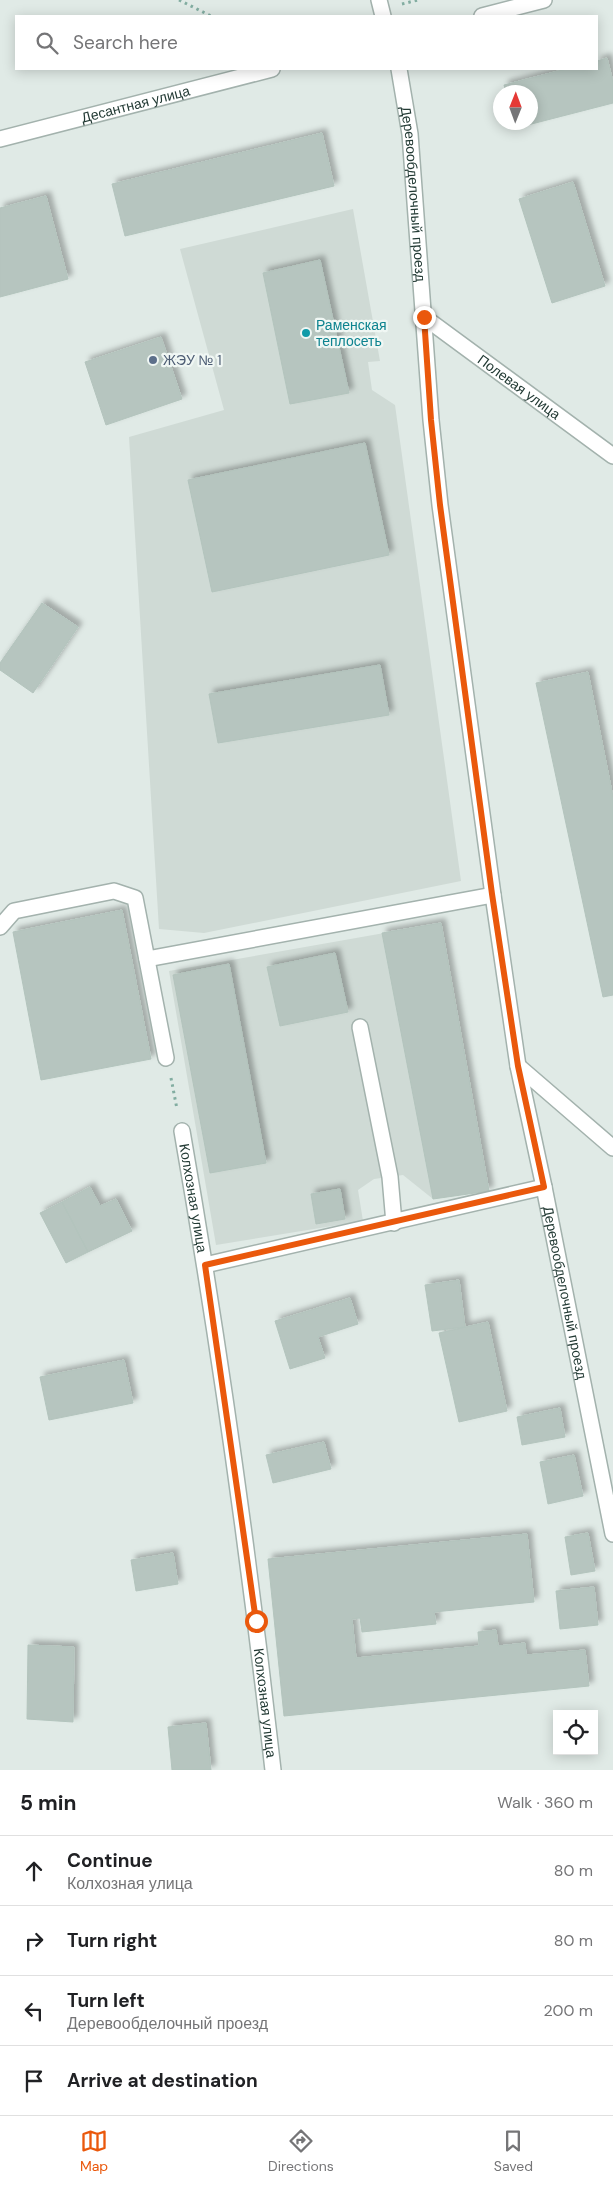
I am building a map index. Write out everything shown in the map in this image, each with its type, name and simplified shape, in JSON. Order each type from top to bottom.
[{"type":"street","points":[[379,0],[383,15]]},
{"type":"street","points":[[486,15],[544,0]]},
{"type":"street","name":"Десантная улица","points":[[0,139],[268,70]]},
{"type":"street","name":"Деревообделочный проезд","points":[[399,70],[410,134],[431,420],[440,505],[492,894],[518,1066],[613,1534]]},
{"type":"street","name":"Полевая улица","points":[[424,317],[613,456]]},
{"type":"street","points":[[0,927],[14,911],[114,891],[135,898],[166,1058]]},
{"type":"street","points":[[146,959],[492,894]]},
{"type":"street","points":[[360,1027],[390,1177],[394,1223]]},
{"type":"street","points":[[518,1066],[613,1148]]},
{"type":"street","name":"Колхозная улица","points":[[182,1132],[205,1265],[256,1621],[273,1770]]},
{"type":"street","points":[[205,1265],[544,1187]]},
{"type":"path","points":[[179,0],[209,15]]},
{"type":"path","points":[[166,1058],[182,1132]]},
{"type":"shaded area","name":"Раменская теплосеть","points":[[353,209],[380,361],[368,362],[372,390],[395,405],[461,881],[204,933],[159,929],[129,437],[224,410],[180,249]]},
{"type":"shaded area","points":[[441,923],[489,1191],[433,1199],[403,1175],[374,1179],[358,1190],[363,1221],[216,1245],[169,971]]},
{"type":"building","points":[[607,58],[613,82],[613,103],[538,122],[538,85],[504,85],[562,70],[598,70],[598,61]]},
{"type":"building","points":[[322,133],[334,186],[125,236],[112,184]]},
{"type":"building","points":[[573,182],[605,286],[552,303],[519,199]]},
{"type":"building","points":[[46,196],[68,279],[0,297],[0,208]]},
{"type":"building","name":"Раменская теплосеть","points":[[320,260],[349,393],[290,404],[263,273]]},
{"type":"building","points":[[161,337],[182,399],[106,425],[85,362]]},
{"type":"building","points":[[365,443],[389,555],[212,592],[188,480]]},
{"type":"building","points":[[42,603],[78,627],[33,693],[0,670],[0,663]]},
{"type":"building","points":[[380,665],[389,715],[218,743],[209,694]]},
{"type":"building","points":[[588,672],[613,797],[613,995],[603,997],[536,683]]},
{"type":"building","points":[[122,910],[151,1059],[41,1080],[13,932]]},
{"type":"building","points":[[441,923],[489,1191],[433,1199],[382,933]]},
{"type":"building","points":[[335,953],[348,1012],[280,1026],[267,967]]},
{"type":"building","points":[[229,964],[266,1163],[210,1173],[173,975]]},
{"type":"building","points":[[90,1187],[100,1206],[116,1199],[132,1231],[88,1252],[62,1202]]},
{"type":"building","points":[[340,1189],[345,1219],[316,1224],[311,1194]]},
{"type":"building","points":[[62,1202],[88,1252],[66,1263],[40,1213]]},
{"type":"building","points":[[459,1280],[465,1327],[432,1331],[425,1285]]},
{"type":"building","points":[[350,1298],[358,1324],[318,1337],[325,1358],[290,1369],[275,1321]]},
{"type":"building","points":[[488,1322],[507,1411],[459,1422],[439,1333]]},
{"type":"building","points":[[124,1360],[133,1403],[49,1420],[40,1377]]},
{"type":"building","points":[[560,1408],[565,1437],[522,1445],[517,1417]]},
{"type":"building","points":[[324,1442],[331,1469],[273,1483],[266,1455]]},
{"type":"building","points":[[574,1455],[583,1496],[548,1504],[540,1462]]},
{"type":"building","points":[[588,1533],[595,1571],[571,1575],[565,1537]]},
{"type":"building","points":[[527,1534],[534,1602],[434,1612],[436,1624],[362,1632],[360,1618],[352,1619],[356,1658],[479,1646],[478,1632],[496,1630],[498,1646],[525,1643],[526,1655],[585,1650],[589,1686],[284,1716],[268,1559]]},
{"type":"building","points":[[173,1553],[178,1584],[136,1591],[131,1560]]},
{"type":"building","points":[[594,1587],[598,1625],[560,1629],[556,1591]]},
{"type":"building","points":[[28,1645],[74,1647],[73,1722],[27,1719]]},
{"type":"building","points":[[206,1723],[211,1770],[172,1770],[168,1727]]},
{"type":"place","name":"Раменская теплосеть","points":[[306,333]]},
{"type":"place","name":"ЖЭУ № 1","points":[[153,360]]},
{"type":"route","points":[[256,1621],[205,1265],[544,1187],[518,1066],[492,894],[440,505],[431,420],[424,317]]}]
